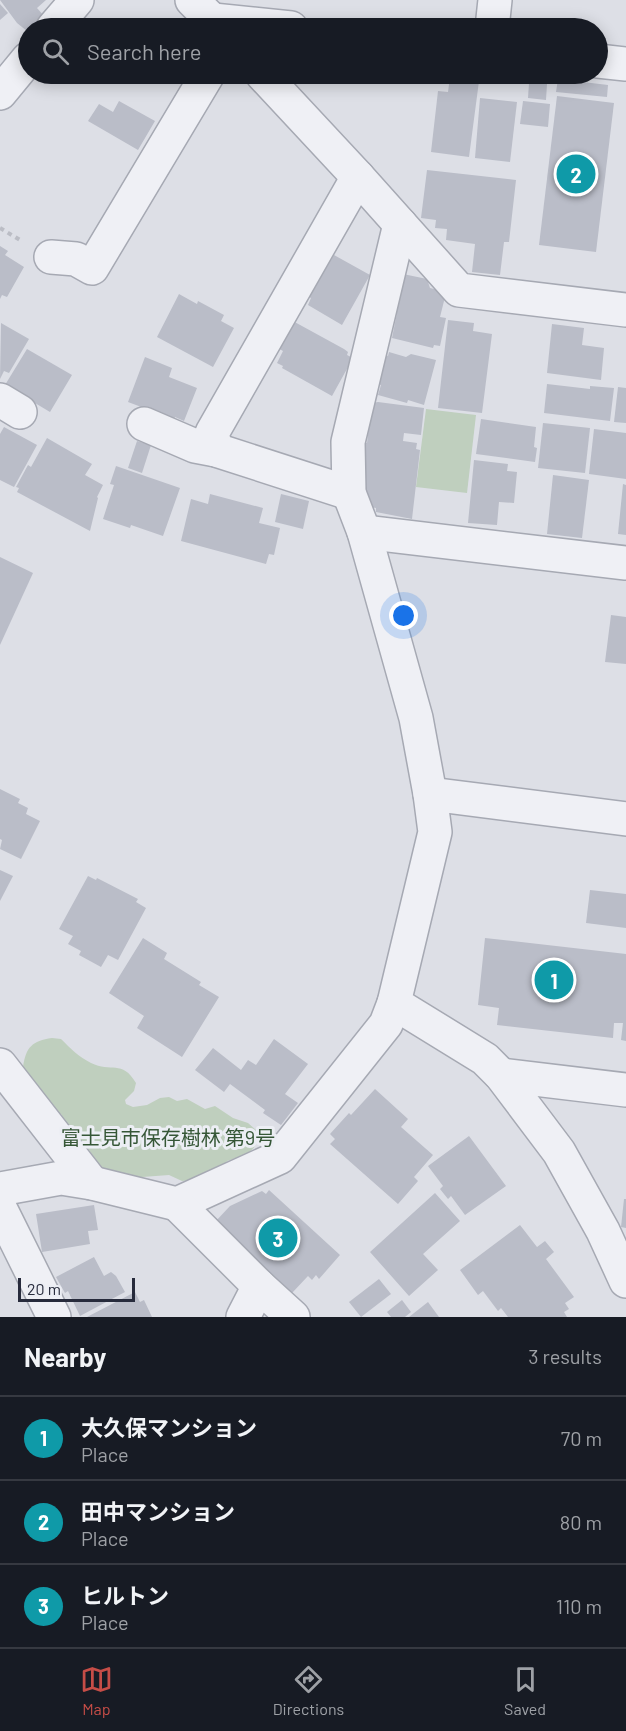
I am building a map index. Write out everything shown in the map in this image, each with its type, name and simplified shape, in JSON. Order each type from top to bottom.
[{"type":"street","points":[[62,18],[77,0]]},
{"type":"street","points":[[493,18],[495,0]]},
{"type":"street","points":[[608,62],[626,64]]},
{"type":"street","points":[[2,86],[18,69]]},
{"type":"street","points":[[51,258],[76,259],[92,268],[202,84]]},
{"type":"street","points":[[271,84],[459,290],[626,310]]},
{"type":"street","points":[[216,450],[212,433],[358,177]]},
{"type":"street","points":[[177,1204],[280,1157],[386,1024],[394,1004],[435,832],[416,718],[364,532],[349,493],[348,442],[400,224]]},
{"type":"street","points":[[144,424],[195,446],[216,450],[349,493]]},
{"type":"street","points":[[364,532],[626,563]]},
{"type":"street","points":[[430,794],[626,819]]},
{"type":"street","points":[[394,1004],[485,1059],[501,1075],[559,1152],[603,1231],[626,1281]]},
{"type":"street","points":[[0,1065],[92,1183]]},
{"type":"street","points":[[501,1075],[626,1090]]},
{"type":"street","points":[[0,1189],[61,1178],[92,1183],[177,1204],[293,1317]]},
{"type":"street","points":[[0,1208],[54,1317]]},
{"type":"street","points":[[243,1317],[259,1286]]},
{"type":"path","points":[[0,228],[5,231]]},
{"type":"green space","points":[[426,409],[476,415],[467,493],[416,487]]},
{"type":"green space","name":"富士見市保存樹林 第9号","points":[[52,1038],[61,1039],[91,1063],[126,1071],[136,1083],[134,1091],[125,1100],[126,1104],[133,1107],[147,1105],[160,1098],[169,1097],[177,1101],[187,1099],[205,1109],[215,1106],[233,1118],[248,1123],[257,1131],[256,1144],[244,1155],[227,1161],[223,1168],[202,1174],[192,1180],[182,1181],[169,1175],[129,1178],[100,1167],[89,1150],[76,1139],[61,1114],[53,1113],[23,1067],[26,1054],[31,1046],[39,1041]]},
{"type":"building","points":[[0,0],[46,0],[37,8],[44,16],[42,18],[18,18],[17,23]]},
{"type":"building","points":[[0,4],[8,13],[0,20]]},
{"type":"building","points":[[449,84],[479,84],[469,157],[431,152],[438,91],[448,92]]},
{"type":"building","points":[[529,84],[547,84],[546,100],[528,98]]},
{"type":"building","points":[[557,84],[608,85],[607,97],[556,92]]},
{"type":"building","points":[[557,96],[614,103],[596,252],[539,245]]},
{"type":"building","points":[[480,98],[517,102],[510,162],[475,158]]},
{"type":"building","points":[[119,101],[155,121],[138,150],[88,121],[99,104],[113,112]]},
{"type":"building","points":[[523,101],[550,104],[548,127],[520,124]]},
{"type":"building","points":[[427,170],[516,180],[509,242],[504,242],[500,275],[472,272],[475,244],[446,240],[447,229],[435,228],[436,220],[421,218]]},
{"type":"building","points":[[0,246],[8,251],[5,255],[24,267],[7,297],[2,295],[0,299]]},
{"type":"building","points":[[334,255],[370,275],[342,325],[308,305],[311,298],[307,296]]},
{"type":"building","points":[[403,274],[427,279],[430,288],[442,291],[441,296],[445,297],[440,317],[446,318],[440,346],[434,345],[433,348],[392,338],[397,313],[394,313]]},
{"type":"building","points":[[179,294],[224,315],[221,321],[234,328],[213,367],[157,337]]},
{"type":"building","points":[[291,320],[344,349],[348,352],[347,355],[353,358],[332,396],[277,363],[283,351],[276,347]]},
{"type":"building","points":[[448,320],[474,323],[473,331],[492,334],[482,413],[438,408]]},
{"type":"building","points":[[1,323],[29,339],[9,373],[4,371],[0,379]]},
{"type":"building","points":[[552,324],[584,328],[582,345],[604,348],[601,380],[547,373]]},
{"type":"building","points":[[27,349],[72,375],[50,412],[5,385]]},
{"type":"building","points":[[389,352],[406,357],[411,354],[436,360],[424,405],[378,395],[381,385],[376,384],[384,354],[388,356]]},
{"type":"building","points":[[145,357],[172,368],[169,377],[197,388],[184,421],[175,417],[173,422],[128,402]]},
{"type":"building","points":[[547,384],[590,389],[590,386],[614,388],[610,421],[544,413]]},
{"type":"building","points":[[618,387],[626,388],[626,423],[614,422]]},
{"type":"building","points":[[372,403],[424,408],[421,435],[404,433],[403,441],[417,443],[416,449],[420,450],[412,519],[376,512],[376,508],[370,507],[371,501],[365,500],[363,491],[364,442],[367,443]]},
{"type":"building","points":[[481,419],[536,427],[535,462],[476,454]]},
{"type":"building","points":[[543,423],[590,428],[585,473],[538,468]]},
{"type":"building","points":[[4,427],[37,445],[14,487],[0,480],[0,434]]},
{"type":"building","points":[[594,429],[626,433],[626,479],[589,474]]},
{"type":"building","points":[[47,438],[92,464],[85,475],[103,485],[97,497],[90,531],[17,492],[19,488],[16,487],[28,465],[31,467]]},
{"type":"building","points":[[137,441],[151,445],[142,473],[128,468]]},
{"type":"building","points":[[474,460],[508,464],[507,471],[517,472],[514,503],[499,502],[497,525],[468,523]]},
{"type":"building","points":[[116,466],[180,488],[163,536],[131,525],[130,528],[103,519],[114,485],[110,484]]},
{"type":"building","points":[[553,475],[589,480],[582,538],[547,534]]},
{"type":"building","points":[[623,484],[626,485],[626,535],[618,534]]},
{"type":"building","points":[[210,494],[263,508],[259,523],[280,528],[274,555],[269,554],[266,564],[181,541],[191,499],[208,504]]},
{"type":"building","points":[[281,494],[309,501],[303,529],[275,522]]},
{"type":"building","points":[[0,557],[33,573],[0,645]]},
{"type":"building","points":[[611,615],[626,617],[626,664],[605,662]]},
{"type":"building","points":[[0,789],[20,799],[18,803],[28,808],[26,814],[40,821],[21,859],[0,849],[2,840],[0,839]]},
{"type":"building","points":[[0,870],[13,876],[0,901]]},
{"type":"building","points":[[88,876],[96,880],[97,878],[138,899],[136,902],[146,908],[118,960],[108,955],[101,967],[79,955],[81,951],[68,944],[73,936],[59,929]]},
{"type":"building","points":[[590,890],[626,894],[626,928],[586,923]]},
{"type":"building","points":[[143,938],[167,953],[164,959],[201,982],[199,985],[219,997],[182,1057],[137,1028],[144,1016],[109,993]]},
{"type":"building","points":[[485,938],[626,954],[626,1041],[621,1040],[623,1023],[614,1023],[613,1038],[497,1025],[499,1008],[478,1005]]},
{"type":"building","points":[[274,1039],[308,1064],[285,1094],[298,1103],[281,1125],[263,1113],[265,1110],[230,1084],[224,1092],[195,1070],[213,1048],[241,1070],[248,1060],[256,1065]]},
{"type":"building","points":[[375,1089],[408,1119],[401,1127],[433,1155],[414,1177],[418,1181],[398,1204],[330,1144],[335,1139],[330,1134]]},
{"type":"building","points":[[469,1136],[506,1186],[465,1215],[451,1196],[448,1199],[440,1189],[443,1186],[428,1166]]},
{"type":"building","points":[[269,1190],[340,1255],[319,1279],[316,1275],[312,1280],[308,1276],[292,1293],[215,1222],[230,1206],[262,1191],[266,1194]]},
{"type":"building","points":[[435,1193],[460,1221],[423,1254],[438,1270],[409,1296],[370,1252]]},
{"type":"building","points":[[624,1199],[626,1199],[626,1228],[621,1227]]},
{"type":"building","points":[[94,1205],[98,1230],[88,1231],[90,1244],[42,1252],[36,1214]]},
{"type":"building","points":[[520,1225],[537,1247],[545,1241],[554,1252],[546,1259],[574,1297],[565,1303],[569,1309],[564,1312],[567,1317],[508,1317],[501,1308],[498,1311],[483,1291],[478,1295],[460,1270]]},
{"type":"building","points":[[94,1257],[104,1276],[111,1272],[116,1276],[125,1292],[80,1316],[68,1291],[65,1293],[56,1277]]},
{"type":"building","points":[[379,1279],[391,1294],[361,1317],[349,1302]]},
{"type":"building","points":[[135,1292],[140,1302],[144,1300],[152,1317],[87,1317]]},
{"type":"building","points":[[402,1300],[411,1312],[405,1317],[391,1317],[387,1312]]},
{"type":"building","points":[[428,1302],[439,1317],[409,1317]]},
{"type":"place","name":"田中マンション","points":[[576,174]]},
{"type":"place","name":"大久保マンション","points":[[554,980]]},
{"type":"place","name":"ヒルトン","points":[[278,1238]]}]
